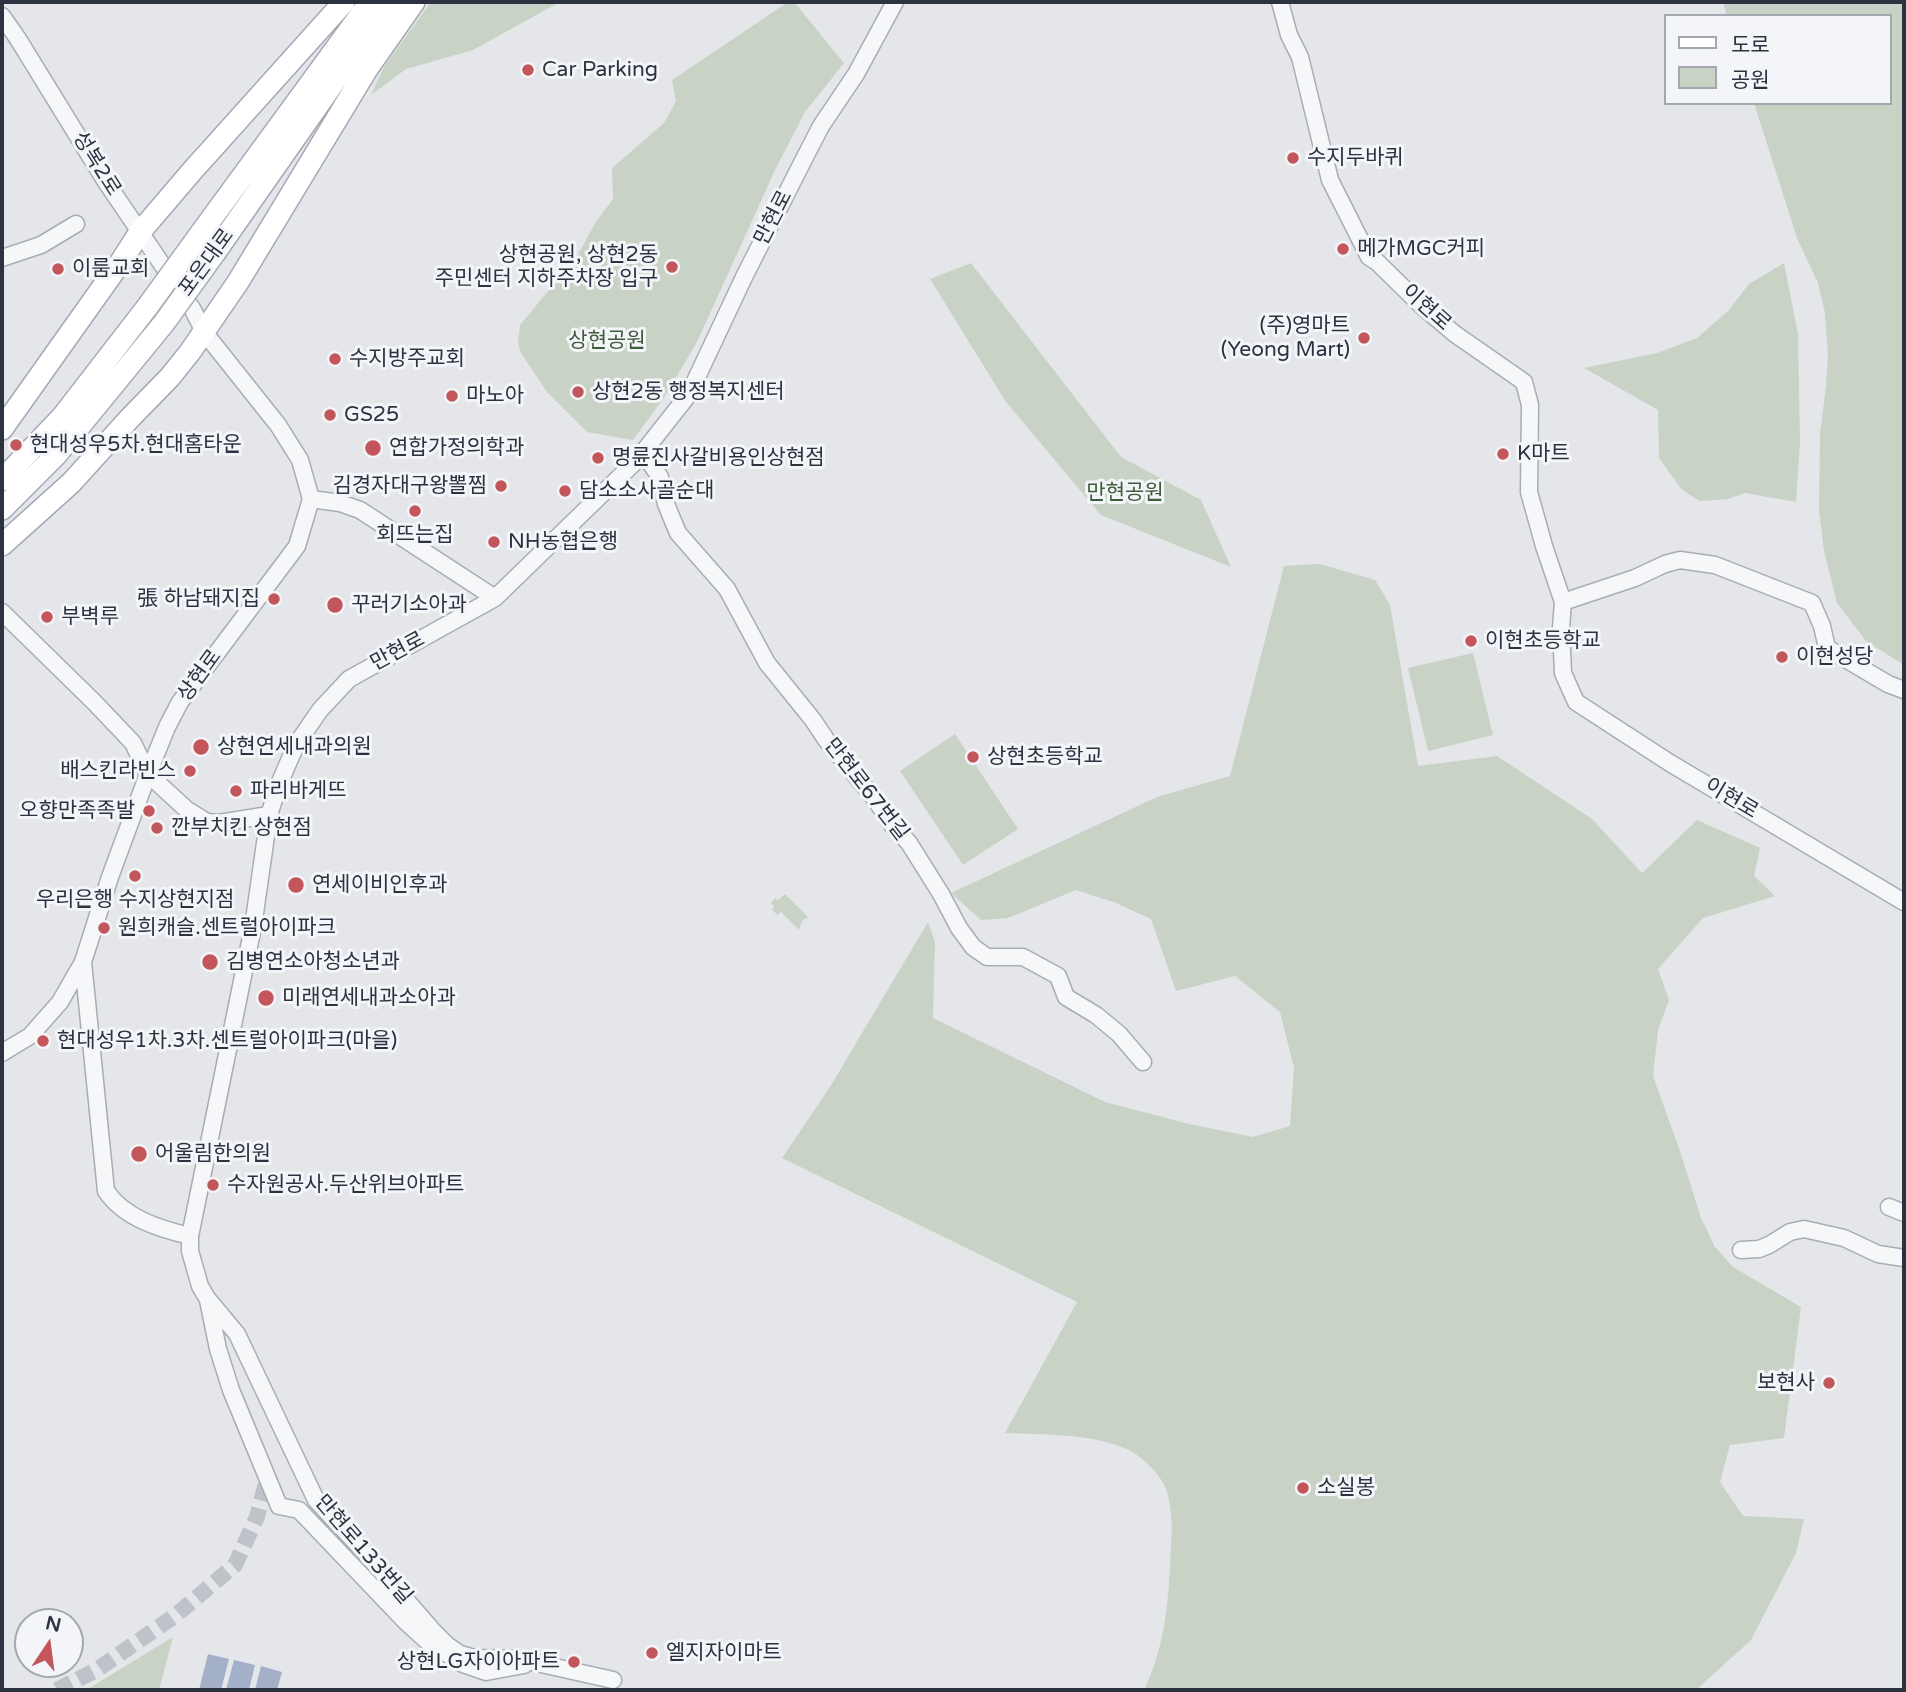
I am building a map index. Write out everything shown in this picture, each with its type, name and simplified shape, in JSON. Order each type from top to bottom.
[{"type":"main road","points":[[2,429],[141,232],[192,170],[344,2]]},
{"type":"main road","name":"포은대로","points":[[2,480],[63,416],[148,306],[370,2]]},
{"type":"main road","name":"포은대로","points":[[2,509],[56,455],[163,323],[367,35],[395,2]]},
{"type":"main road","points":[[2,545],[71,483],[170,377],[238,282],[368,69],[414,2]]},
{"type":"street","name":"만현로","points":[[207,1298],[193,1266],[190,1236],[253,927],[269,815],[296,745],[320,710],[349,679],[495,598],[643,453],[689,394],[745,275],[821,126],[856,74],[895,2]]},
{"type":"street","name":"이현로","points":[[1280,2],[1289,35],[1303,67],[1330,180],[1369,257],[1455,334],[1524,382],[1530,405],[1529,492],[1563,602],[1563,673],[1576,702],[1670,763],[1904,902]]},
{"type":"street","name":"성복2로","points":[[2,18],[25,50],[106,182],[193,310],[204,332]]},
{"type":"street","points":[[2,258],[41,245],[76,224]]},
{"type":"street","points":[[204,332],[278,425],[299,460],[311,499],[340,503],[360,510],[495,598]]},
{"type":"street","name":"만현로67번길","points":[[643,453],[660,477],[666,504],[678,533],[727,589],[767,663],[909,843],[973,947],[987,957],[1023,957],[1058,976],[1066,997],[1096,1015],[1119,1034],[1143,1062]]},
{"type":"street","name":"상현로","points":[[2,1053],[30,1036],[60,1002],[83,962],[110,877],[167,727],[180,702],[297,546],[311,499]]},
{"type":"street","points":[[1563,602],[1635,578],[1665,564],[1697,561],[1715,565],[1812,603],[1822,626],[1827,648],[1888,684],[1904,690]]},
{"type":"street","points":[[2,612],[133,743],[148,774],[186,809],[207,822],[219,823],[269,815]]},
{"type":"street","points":[[83,962],[106,1191],[128,1213],[167,1231],[190,1236]]},
{"type":"street","points":[[1741,1251],[1759,1249],[1790,1232],[1804,1229],[1844,1238],[1878,1254],[1904,1258]]},
{"type":"street","points":[[207,1298],[218,1349],[231,1390],[279,1506],[299,1510],[427,1641],[463,1664],[486,1672],[538,1663]]},
{"type":"street","name":"만현로133번길","points":[[207,1298],[237,1334],[316,1500],[447,1645],[460,1654],[474,1658],[508,1657],[613,1680]]},
{"type":"green space","points":[[431,2],[560,2],[473,50],[406,69],[371,95],[385,65]]},
{"type":"green space","name":"상현공원","points":[[788,2],[794,2],[844,63],[805,112],[775,170],[697,342],[665,396],[633,440],[587,432],[547,392],[521,353],[518,343],[520,325],[578,255],[595,223],[613,199],[612,168],[664,123],[676,101],[672,80]]},
{"type":"green space","points":[[1723,2],[1904,2],[1904,665],[1866,641],[1837,603],[1824,551],[1819,510],[1820,434],[1828,355],[1825,313],[1818,283],[1797,238],[1755,105],[1892,105],[1892,14],[1726,14]]},
{"type":"green space","name":"만현공원","points":[[971,263],[1121,457],[1201,500],[1231,567],[1101,515],[1006,402],[930,279]]},
{"type":"green space","points":[[1784,263],[1798,334],[1800,442],[1796,502],[1745,493],[1728,499],[1700,501],[1682,490],[1659,458],[1658,410],[1584,368],[1657,353],[1697,338],[1728,311],[1749,284]]},
{"type":"green space","points":[[1320,564],[1375,580],[1390,605],[1418,766],[1497,756],[1592,819],[1642,873],[1697,820],[1760,848],[1754,876],[1775,896],[1703,918],[1658,969],[1669,1000],[1658,1030],[1653,1076],[1701,1218],[1715,1247],[1733,1267],[1801,1307],[1784,1438],[1730,1445],[1720,1482],[1743,1516],[1804,1519],[1796,1553],[1751,1640],[1696,1690],[1144,1690],[1160,1645],[1168,1597],[1172,1522],[1170,1504],[1163,1484],[1139,1456],[1113,1444],[1067,1436],[1005,1433],[1077,1302],[782,1158],[830,1087],[928,922],[935,942],[933,1018],[1105,1102],[1253,1137],[1290,1126],[1294,1068],[1280,1012],[1235,976],[1176,991],[1151,919],[1116,903],[1076,890],[1008,918],[981,920],[951,893],[1157,797],[1230,776],[1284,566]]},
{"type":"green space","points":[[1473,653],[1493,735],[1428,751],[1408,668]]},
{"type":"green space","points":[[955,734],[1018,829],[963,865],[900,771]]},
{"type":"green space","points":[[785,894],[808,917],[802,921],[799,930],[781,912],[777,915],[772,909],[774,907],[771,903],[775,898],[778,900]]},
{"type":"green space","points":[[173,1637],[159,1690],[86,1690]]},
{"type":"water","points":[[208,1654],[229,1659],[221,1690],[199,1690]]},
{"type":"water","points":[[234,1660],[255,1665],[249,1690],[226,1690]]},
{"type":"water","points":[[261,1666],[282,1672],[277,1690],[255,1690]]},
{"type":"tunnel","points":[[57,1690],[98,1669],[176,1615],[235,1565],[257,1517],[267,1479]]},
{"type":"place","name":"Car Parking","points":[[528,70]]},
{"type":"place","name":"수지두바퀴","points":[[1293,158]]},
{"type":"place","name":"메가MGC커피","points":[[1343,249]]},
{"type":"place","name":"상현공원, 상현2동 주민센터 지하주차장 입구","points":[[672,267]]},
{"type":"place","name":"이룸교회","points":[[58,269]]},
{"type":"place","name":"(주)영마트 (Yeong Mart)","points":[[1364,338]]},
{"type":"place","name":"수지방주교회","points":[[335,359]]},
{"type":"place","name":"상현2동 행정복지센터","points":[[578,392]]},
{"type":"place","name":"마노아","points":[[452,396]]},
{"type":"place","name":"GS25","points":[[330,415]]},
{"type":"place","name":"현대성우5차.현대홈타운","points":[[16,445]]},
{"type":"place","name":"연합가정의학과","points":[[373,448]]},
{"type":"place","name":"K마트","points":[[1503,454]]},
{"type":"place","name":"명륜진사갈비용인상현점","points":[[598,458]]},
{"type":"place","name":"김경자대구왕뽈찜","points":[[501,486]]},
{"type":"place","name":"담소소사골순대","points":[[565,491]]},
{"type":"place","name":"회뜨는집","points":[[415,511]]},
{"type":"place","name":"NH농협은행","points":[[494,542]]},
{"type":"place","name":"張 하남돼지집","points":[[274,599]]},
{"type":"place","name":"꾸러기소아과","points":[[335,605]]},
{"type":"place","name":"부벽루","points":[[47,617]]},
{"type":"place","name":"이현초등학교","points":[[1471,641]]},
{"type":"place","name":"이현성당","points":[[1782,657]]},
{"type":"place","name":"상현연세내과의원","points":[[201,747]]},
{"type":"place","name":"상현초등학교","points":[[973,757]]},
{"type":"place","name":"배스킨라빈스","points":[[190,771]]},
{"type":"place","name":"파리바게뜨","points":[[236,791]]},
{"type":"place","name":"오향만족족발","points":[[149,811]]},
{"type":"place","name":"깐부치킨 상현점","points":[[157,828]]},
{"type":"place","name":"우리은행 수지상현지점","points":[[135,876]]},
{"type":"place","name":"연세이비인후과","points":[[296,885]]},
{"type":"place","name":"원희캐슬.센트럴아이파크","points":[[104,928]]},
{"type":"place","name":"김병연소아청소년과","points":[[210,962]]},
{"type":"place","name":"미래연세내과소아과","points":[[266,998]]},
{"type":"place","name":"현대성우1차.3차.센트럴아이파크(마을)","points":[[43,1041]]},
{"type":"place","name":"어울림한의원","points":[[139,1154]]},
{"type":"place","name":"수자원공사.두산위브아파트","points":[[213,1185]]},
{"type":"place","name":"보현사","points":[[1829,1383]]},
{"type":"place","name":"소실봉","points":[[1303,1488]]},
{"type":"place","name":"엘지자이마트","points":[[652,1653]]},
{"type":"place","name":"상현LG자이아파트","points":[[574,1662]]}]
